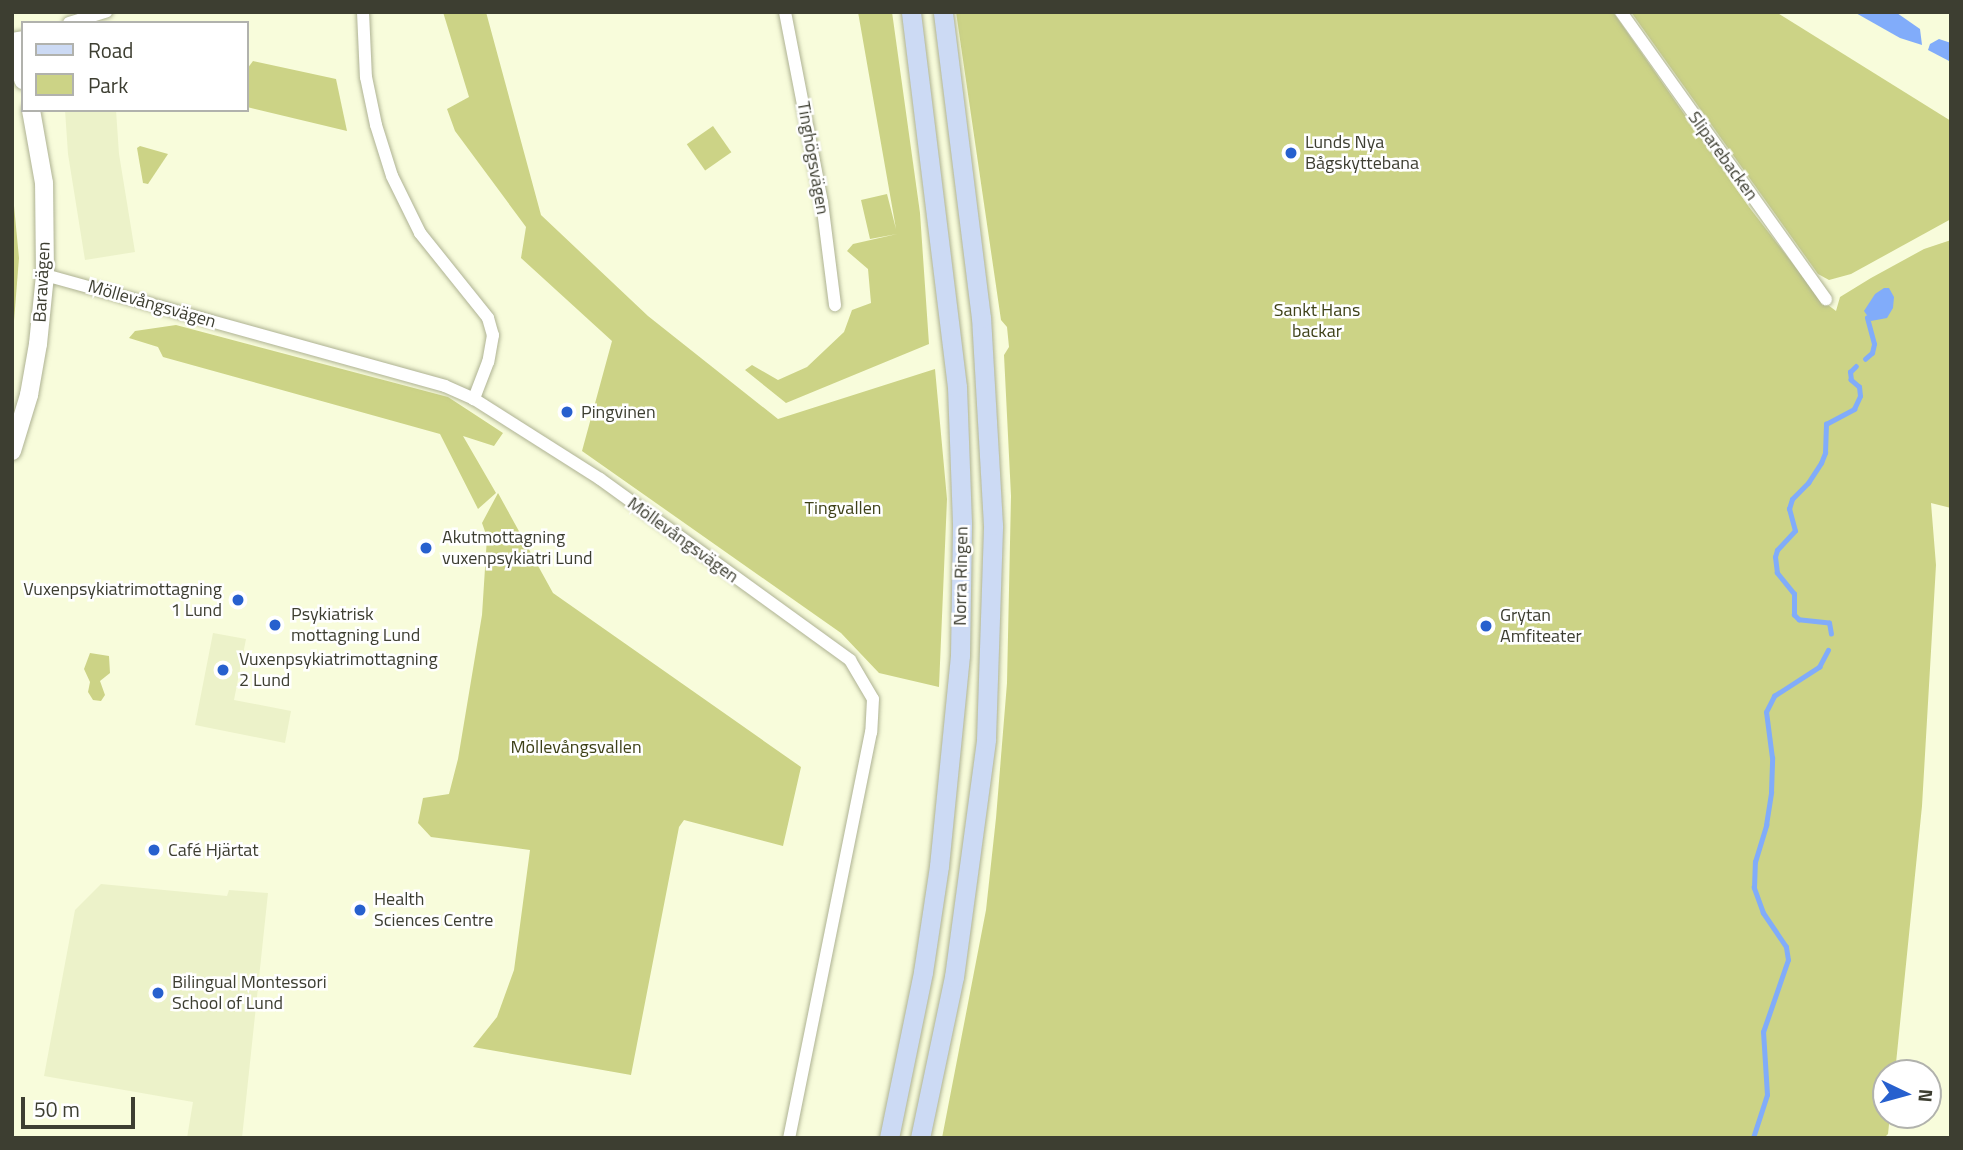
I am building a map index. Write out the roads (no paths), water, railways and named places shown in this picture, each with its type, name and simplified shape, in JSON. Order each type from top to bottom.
[{"type":"main road","name":"Norra Ringen","points":[[889,1138],[923,972],[939,866],[960,654],[962,523],[957,387],[937,203],[911,12]]},
{"type":"main road","name":"Norra Ringen","points":[[920,1138],[954,977],[986,739],[993,525],[981,317],[943,12]]},
{"type":"street","points":[[76,21],[106,12]]},
{"type":"street","points":[[363,12],[366,77],[376,125],[392,176],[420,233],[488,318],[493,335],[474,399]]},
{"type":"street","name":"Tinghögsvägen","points":[[785,12],[826,228],[835,305]]},
{"type":"street","name":"Sliparebacken","points":[[1621,12],[1826,299]]},
{"type":"street","points":[[12,41],[21,72]]},
{"type":"street","name":"Baravägen","points":[[12,451],[36,356],[44,275],[44,183],[32,112]]},
{"type":"street","name":"Möllevångsvägen","points":[[44,275],[445,386],[474,399],[600,479],[850,660],[870,690],[874,710],[789,1138]]},
{"type":"water","points":[[1854,12],[1897,13],[1920,29],[1922,45],[1900,38]]},
{"type":"water","points":[[1939,39],[1951,43],[1951,62],[1928,50],[1930,44]]},
{"type":"water","points":[[1889,288],[1894,297],[1893,308],[1887,318],[1871,321],[1864,311],[1875,294]]},
{"type":"waterway","points":[[1865,359],[1872,353],[1874,344],[1867,318]]},
{"type":"waterway","points":[[1831,634],[1829,623],[1799,620],[1794,615],[1794,594],[1777,573],[1775,557],[1777,550],[1795,531],[1789,509],[1792,499],[1808,483],[1825,453],[1826,424],[1854,409],[1860,396],[1859,387],[1851,380],[1850,372],[1856,366]]},
{"type":"waterway","points":[[1753,1138],[1767,1095],[1763,1032],[1788,960],[1786,947],[1763,913],[1754,888],[1755,862],[1766,825],[1771,792],[1772,758],[1766,712],[1774,696],[1819,667],[1828,650]]},
{"type":"place","name":"Lunds Nya Bågskyttebana","points":[[1291,153]]},
{"type":"place","name":"Pingvinen","points":[[567,412]]},
{"type":"place","name":"Akutmottagning vuxenpsykiatri Lund","points":[[426,548]]},
{"type":"place","name":"Vuxenpsykiatrimottagning 1 Lund","points":[[238,600]]},
{"type":"place","name":"Psykiatrisk mottagning Lund","points":[[275,625]]},
{"type":"place","name":"Grytan Amfiteater","points":[[1486,626]]},
{"type":"place","name":"Vuxenpsykiatrimottagning 2 Lund","points":[[223,670]]},
{"type":"place","name":"Café Hjärtat","points":[[154,850]]},
{"type":"place","name":"Health Sciences Centre","points":[[360,910]]},
{"type":"place","name":"Bilingual Montessori School of Lund","points":[[158,993]]},
{"type":"park label","name":"Sankt Hans backar","points":[[1317,321]]},
{"type":"park label","name":"Tingvallen","points":[[843,508]]},
{"type":"park label","name":"Möllevångsvallen","points":[[576,747]]}]
